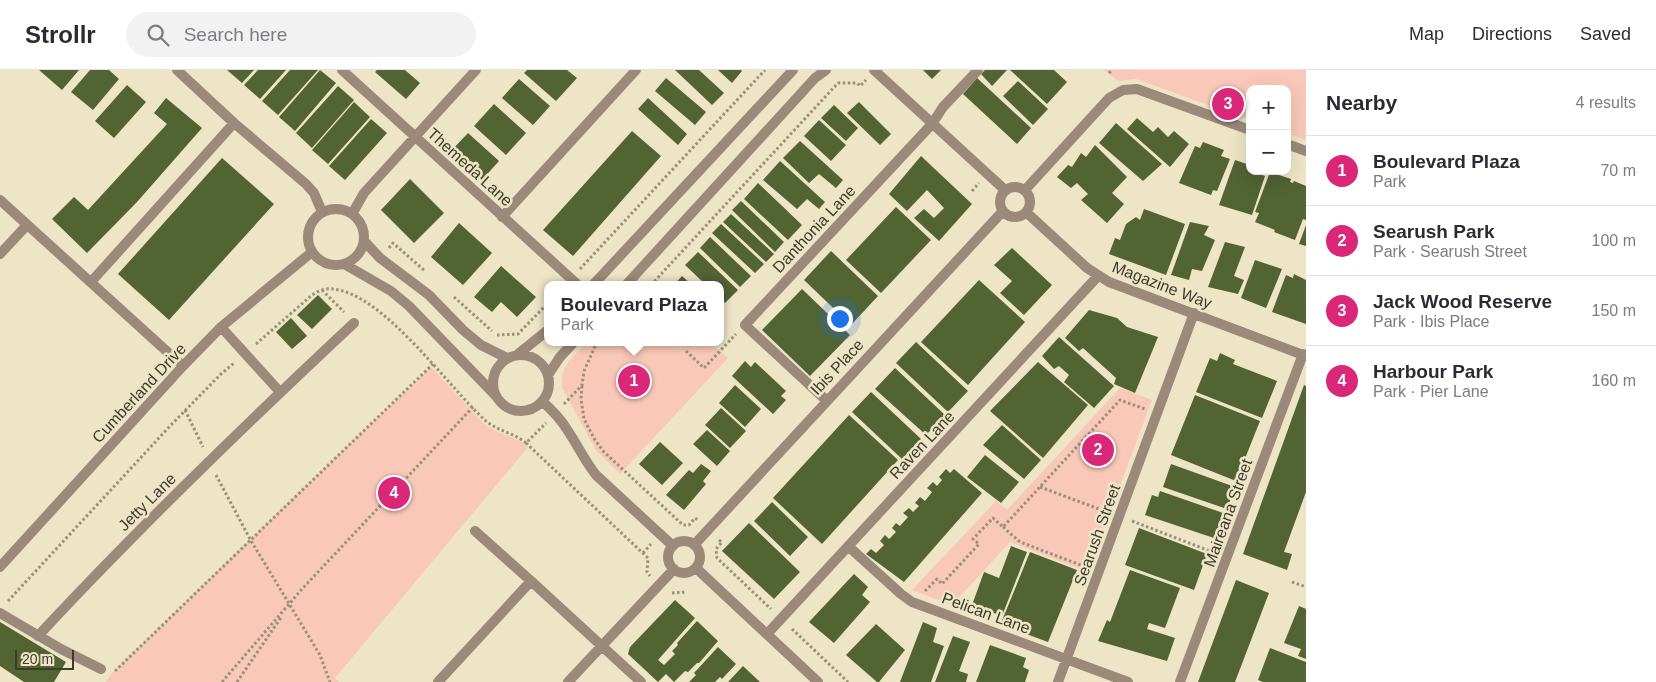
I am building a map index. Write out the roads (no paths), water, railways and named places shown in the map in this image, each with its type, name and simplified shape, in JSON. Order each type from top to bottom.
[{"type":"street","name":"Themeda Lane","points":[[342,70],[573,281]]},
{"type":"street","points":[[352,214],[364,193],[476,70]]},
{"type":"street","points":[[502,217],[636,70]]},
{"type":"street","points":[[597,281],[793,70]]},
{"type":"street","points":[[630,281],[815,78],[826,70]]},
{"type":"street","points":[[874,70],[1005,190]]},
{"type":"street","name":"Danthonia Lane","points":[[827,401],[746,325],[932,124],[943,107],[978,70]]},
{"type":"street","points":[[184,72],[234,123],[306,184],[314,193],[322,212]]},
{"type":"street","points":[[1025,190],[1109,98],[1122,90],[1137,89],[1246,129]]},
{"type":"street","points":[[91,282],[234,123]]},
{"type":"street","points":[[1291,145],[1306,151]]},
{"type":"street","points":[[1014,186],[1025,190],[1031,204],[1022,216],[1012,217],[1003,211],[1000,201],[1005,190],[1014,186]]},
{"type":"street","points":[[0,200],[183,366]]},
{"type":"street","points":[[331,209],[341,209],[352,214],[359,221],[363,230],[364,241],[361,250],[355,258],[344,264],[335,265],[325,263],[312,252],[308,243],[308,231],[312,222],[322,212],[331,209]]},
{"type":"street","name":"Ibis Place","points":[[694,545],[1003,211]]},
{"type":"street","name":"Magazine Way","points":[[1026,212],[1087,268],[1108,282],[1304,355]]},
{"type":"street","points":[[0,254],[27,225]]},
{"type":"street","points":[[344,264],[397,296],[502,404],[515,410],[525,410],[534,407],[542,401],[549,385],[548,375],[544,366],[526,355],[512,356],[475,340],[429,295],[380,258],[364,241]]},
{"type":"street","name":"Cumberland Drive","points":[[0,567],[183,366],[221,327],[312,252]]},
{"type":"street","name":"Raven Lane","points":[[766,634],[1098,276]]},
{"type":"street","name":"Searush Street","points":[[1058,682],[1194,313]]},
{"type":"street","name":"Jetty Lane","points":[[38,636],[96,573],[354,322]]},
{"type":"street","points":[[221,327],[280,392]]},
{"type":"street","points":[[496,396],[493,378],[500,364],[544,333]]},
{"type":"street","points":[[548,375],[570,346]]},
{"type":"street","name":"Maireana Street","points":[[1180,682],[1304,355]]},
{"type":"street","points":[[542,401],[568,429],[587,464],[596,475],[673,546]]},
{"type":"street","points":[[475,531],[641,682]]},
{"type":"street","points":[[683,542],[694,545],[700,554],[700,560],[696,568],[686,573],[674,569],[668,559],[673,546],[683,542]]},
{"type":"street","name":"Pelican Lane","points":[[848,546],[901,594],[915,603],[1128,682]]},
{"type":"street","points":[[696,568],[818,682]]},
{"type":"street","points":[[568,682],[674,569]]},
{"type":"street","points":[[438,682],[531,582]]},
{"type":"street","points":[[0,613],[38,636],[101,669]]},
{"type":"place","name":"Jack Wood Reserve","points":[[1228,104]]},
{"type":"place","name":"Boulevard Plaza","points":[[634,381]]},
{"type":"place","name":"Searush Park","points":[[1098,450]]},
{"type":"place","name":"Harbour Park","points":[[394,493]]}]
